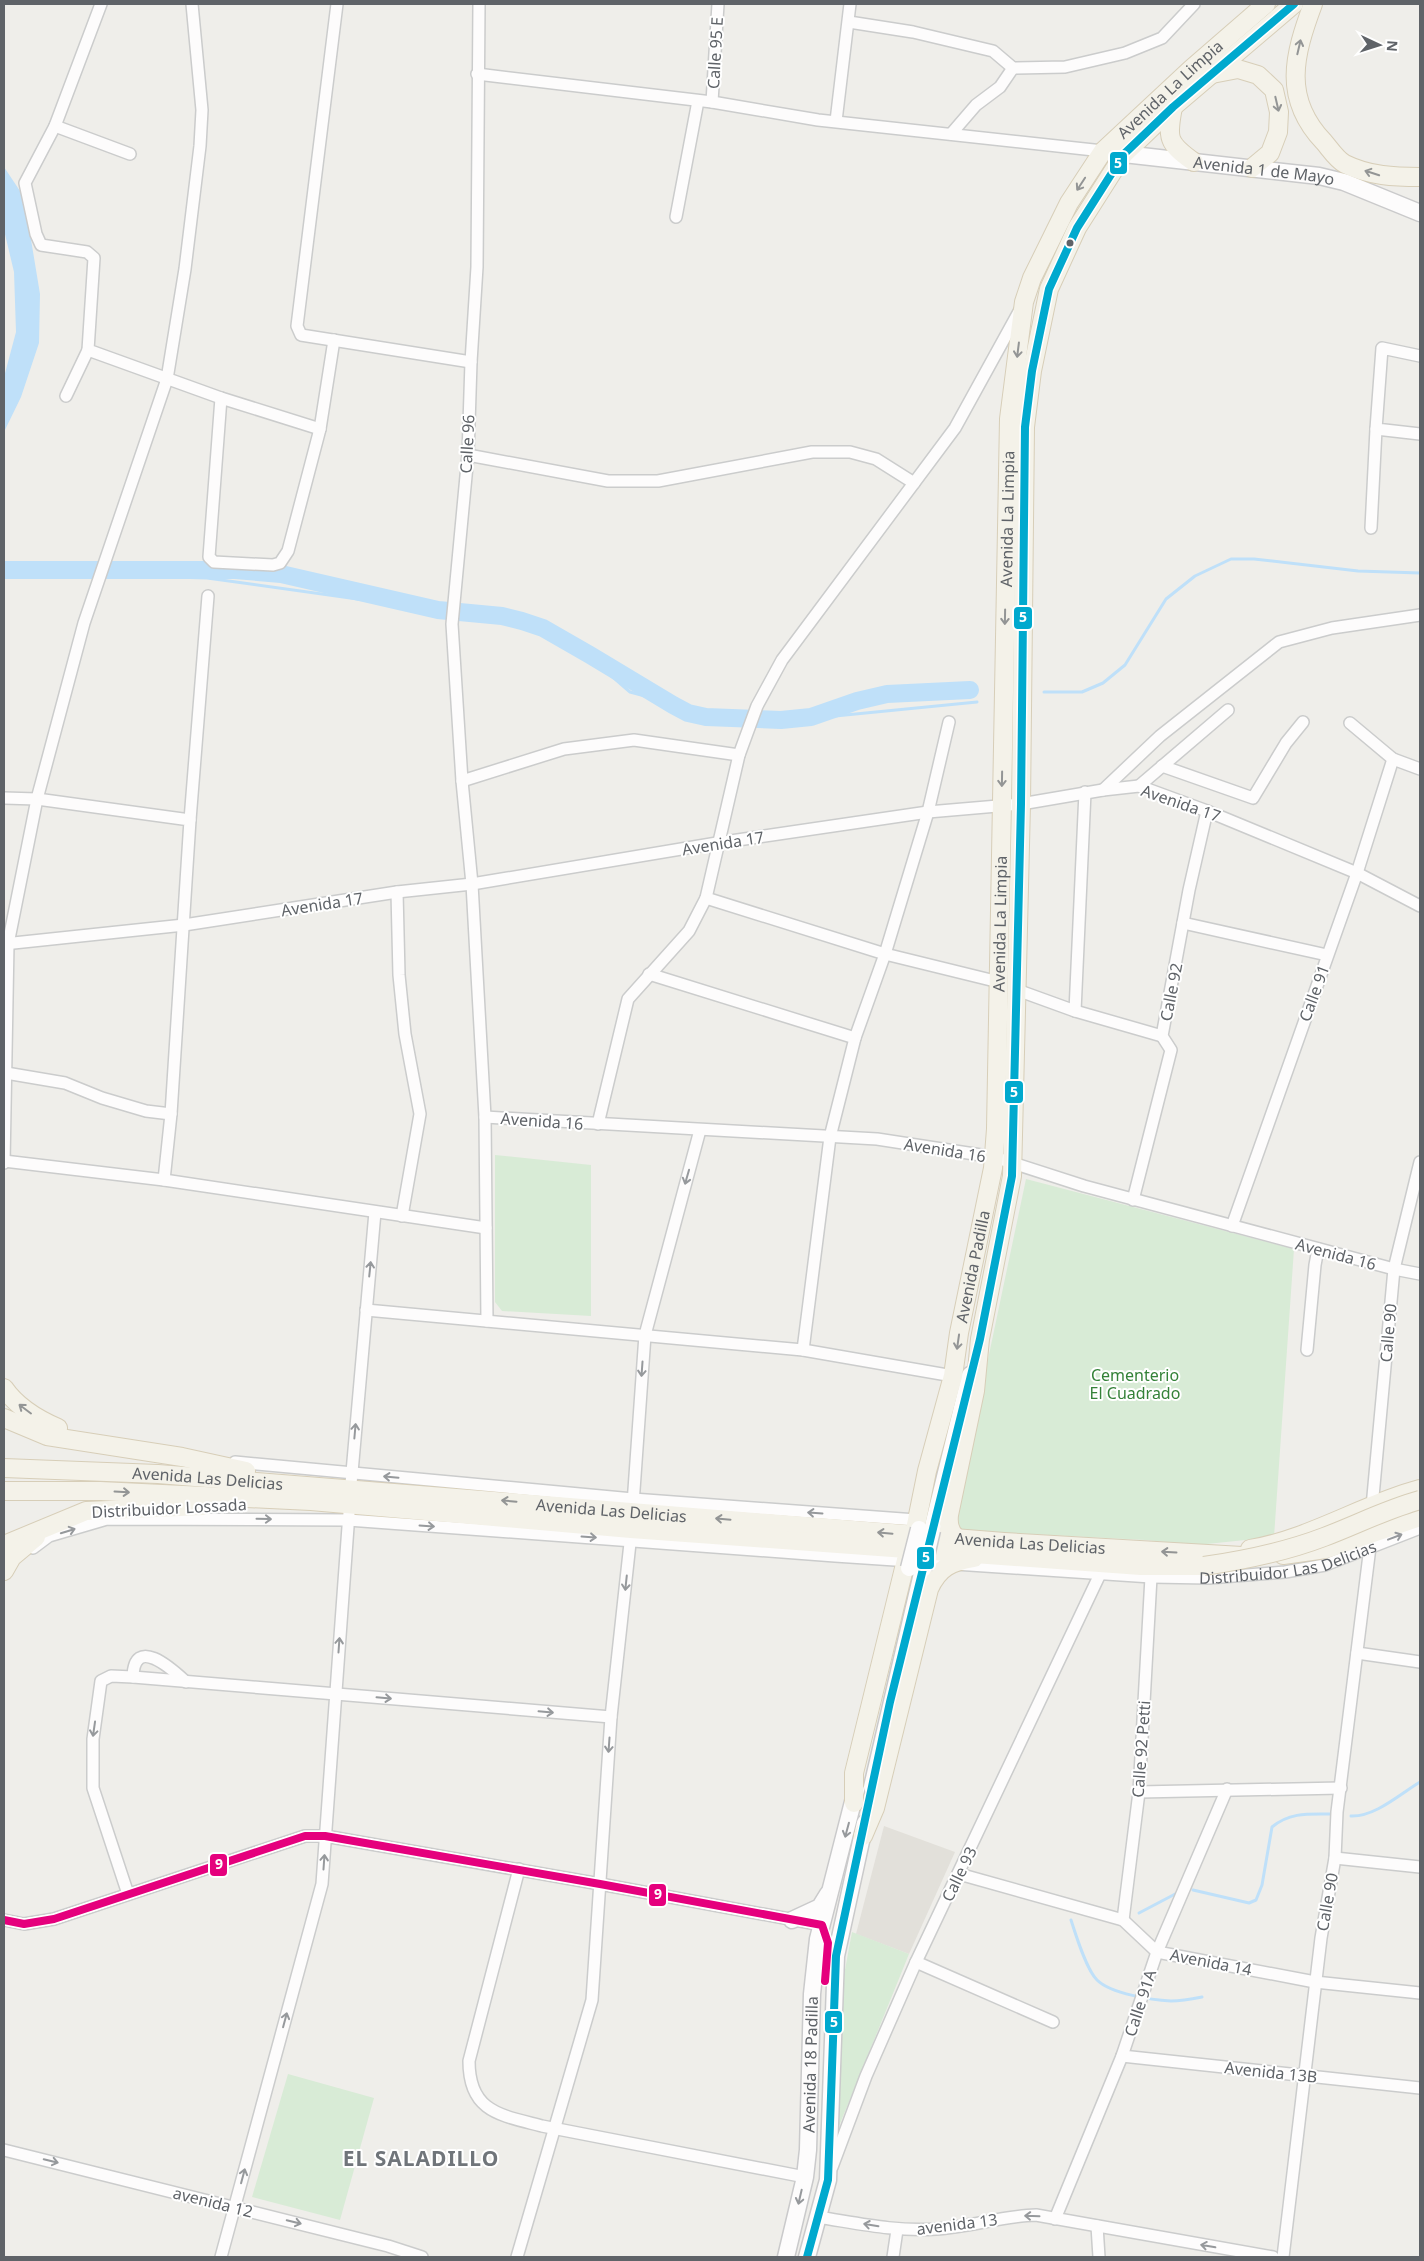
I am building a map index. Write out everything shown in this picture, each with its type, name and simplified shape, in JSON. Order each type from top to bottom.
[{"type":"main road","points":[[1229,35],[1258,4]]},
{"type":"main road","name":"Avenida La Limpia","points":[[994,1157],[1009,419],[1024,302],[1032,278],[1069,203],[1103,151],[1229,35],[1266,4]]},
{"type":"main road","name":"Avenida La Limpia","points":[[1012,1164],[1021,804],[1025,427],[1032,371],[1049,288],[1077,228],[1124,154],[1173,107],[1294,4]]},
{"type":"main road","points":[[1313,4],[1303,29],[1295,62],[1296,96],[1313,131],[1344,164],[1383,176],[1420,177]]},
{"type":"main road","points":[[1212,74],[1238,70],[1258,75],[1274,90],[1280,112],[1278,132],[1270,153],[1252,168]]},
{"type":"main road","points":[[1173,107],[1168,132],[1176,149],[1194,162]]},
{"type":"main road","name":"Avenida Padilla","points":[[854,1802],[854,1773],[927,1471],[953,1376],[959,1333],[994,1157]]},
{"type":"main road","name":"Avenida Padilla","points":[[957,1538],[952,1534],[948,1524],[949,1515],[975,1391],[980,1339],[1012,1176],[1012,1164]]},
{"type":"main road","points":[[4,1388],[11,1399],[40,1421],[100,1445]]},
{"type":"main road","name":"Distribuidor Lossada","points":[[4,1418],[47,1436],[182,1457],[308,1493]]},
{"type":"main road","name":"Avenida Las Delicias","points":[[4,1468],[158,1474],[631,1534],[911,1541],[957,1538],[1211,1560]]},
{"type":"main road","name":"Distribuidor Las Delicias","points":[[1211,1560],[1265,1547],[1420,1489]]},
{"type":"main road","name":"Avenida Las Delicias","points":[[4,1491],[308,1493]]},
{"type":"main road","name":"Distribuidor Lossada","points":[[4,1545],[47,1529],[86,1511],[308,1493]]},
{"type":"main road","name":"Avenida Las Delicias","points":[[350,1497],[632,1505],[911,1541],[988,1555],[1141,1566],[1211,1560]]},
{"type":"main road","points":[[1211,1560],[1274,1554],[1322,1538],[1405,1504],[1420,1500]]},
{"type":"main road","points":[[1211,1560],[1302,1553],[1326,1549],[1420,1517]]},
{"type":"main road","points":[[4,1571],[12,1557],[47,1529]]},
{"type":"main road","points":[[911,1541],[953,1564]]},
{"type":"main road","points":[[863,1836],[875,1808],[929,1589],[935,1575],[943,1568],[953,1564],[988,1555]]},
{"type":"street","points":[[66,396],[88,350],[94,258],[87,252],[42,245],[36,234],[25,183],[55,126],[101,4]]},
{"type":"street","points":[[192,4],[202,110],[200,146],[186,269],[167,378],[84,623],[37,799],[6,944],[4,1162],[164,1180],[486,1228]]},
{"type":"street","points":[[337,4],[296,326],[302,335],[471,362]]},
{"type":"street","name":"Calle 96","points":[[479,4],[477,74],[478,267],[471,362],[468,455],[452,624],[462,781],[472,884],[485,1117],[487,1321]]},
{"type":"street","name":"Calle 95 E","points":[[712,102],[718,4]]},
{"type":"street","points":[[836,121],[850,4]]},
{"type":"street","points":[[849,22],[912,32],[993,51],[1012,68],[1065,67],[1125,52],[1162,38],[1194,4]]},
{"type":"street","points":[[951,134],[976,105],[1000,87],[1012,68]]},
{"type":"street","points":[[477,74],[712,102],[796,117],[1103,151]]},
{"type":"street","points":[[676,217],[698,101]]},
{"type":"street","points":[[55,126],[130,154]]},
{"type":"street","name":"Avenida 1 de Mayo","points":[[1103,151],[1319,176],[1344,182],[1420,213]]},
{"type":"street","points":[[598,1124],[628,999],[689,932],[706,898],[738,756],[757,706],[782,660],[955,428],[1024,302]]},
{"type":"street","points":[[221,398],[209,557],[214,562],[273,565],[280,563],[288,551],[320,429],[334,340]]},
{"type":"street","points":[[1371,528],[1382,348],[1420,356]]},
{"type":"street","points":[[88,350],[221,398],[320,429]]},
{"type":"street","points":[[1376,429],[1420,434]]},
{"type":"street","points":[[468,455],[608,481],[658,481],[812,452],[850,452],[876,459],[914,483]]},
{"type":"street","points":[[164,1180],[171,1114],[190,820],[208,596]]},
{"type":"street","points":[[1102,790],[1160,736],[1279,642],[1332,628],[1420,615]]},
{"type":"street","points":[[1140,786],[1228,710]]},
{"type":"street","points":[[803,1350],[830,1137],[855,1038],[885,954],[928,812],[949,722]]},
{"type":"street","points":[[1162,766],[1253,798],[1286,743],[1302,722]]},
{"type":"street","points":[[1350,723],[1393,760],[1420,770]]},
{"type":"street","points":[[462,781],[564,749],[634,740],[738,756]]},
{"type":"street","name":"Calle 91","points":[[1232,1226],[1357,873],[1393,760]]},
{"type":"street","name":"Avenida 17","points":[[6,944],[184,925],[397,892],[472,884],[928,812],[1002,804],[1021,804],[1085,792],[1140,786],[1357,873],[1420,906]]},
{"type":"street","points":[[1075,1011],[1085,792]]},
{"type":"street","points":[[4,798],[37,799],[190,820]]},
{"type":"street","name":"Calle 92","points":[[1133,1200],[1171,1050],[1162,1036],[1206,811]]},
{"type":"street","points":[[397,892],[399,975],[405,1034],[420,1114],[402,1216]]},
{"type":"street","points":[[706,898],[885,954],[999,982]]},
{"type":"street","points":[[1183,923],[1328,955]]},
{"type":"street","points":[[649,974],[855,1038]]},
{"type":"street","points":[[1017,990],[1075,1011],[1162,1036]]},
{"type":"street","points":[[6,1073],[65,1084],[102,1098],[146,1110],[171,1114]]},
{"type":"street","name":"Avenida 16","points":[[485,1117],[877,1139],[994,1157],[1133,1200],[1394,1269],[1420,1274]]},
{"type":"street","points":[[517,2257],[592,2000],[611,1717],[631,1534],[645,1335],[700,1130]]},
{"type":"street","name":"Calle 90","points":[[1372,1507],[1394,1269],[1420,1162]]},
{"type":"street","points":[[221,2257],[322,1884],[350,1497],[375,1212]]},
{"type":"street","points":[[1307,1350],[1318,1249]]},
{"type":"street","points":[[366,1310],[803,1350],[953,1376]]},
{"type":"street","name":"Avenida 18 Padilla","points":[[786,2257],[805,2177],[808,2150],[812,1994],[822,1926],[854,1802],[884,1699],[953,1418],[980,1339]]},
{"type":"street","name":"Avenida 18 Padilla","points":[[953,1376],[953,1418]]},
{"type":"street","name":"Avenida Las Delicias","points":[[182,1457],[350,1497]]},
{"type":"street","name":"Avenida Las Delicias","points":[[4,1580],[30,1550],[49,1536],[107,1519],[350,1497]]},
{"type":"street","name":"Distribuidor Las Delicias","points":[[1151,1577],[1209,1578],[1285,1572],[1325,1565],[1420,1528]]},
{"type":"street","name":"Calle 90","points":[[1284,2257],[1315,1982],[1335,1858],[1337,1812],[1370,1547]]},
{"type":"street","name":"Avenida Las Delicias","points":[[953,1564],[1101,1572],[1151,1577]]},
{"type":"street","name":"Calle 93","points":[[828,2180],[866,2076],[916,1962],[1101,1572]]},
{"type":"street","name":"Calle 92 Petti","points":[[1123,1920],[1139,1792],[1151,1577]]},
{"type":"street","points":[[1357,1653],[1420,1662]]},
{"type":"street","points":[[134,1677],[134,1664],[139,1658],[147,1656],[157,1659],[168,1666],[186,1682]]},
{"type":"street","points":[[152,1679],[158,1666],[157,1659]]},
{"type":"street","points":[[128,1894],[93,1788],[93,1739],[101,1681],[111,1676],[611,1717]]},
{"type":"street","name":"Avenida 18 Padilla","points":[[807,2257],[828,2180],[836,1956],[863,1836],[884,1699]]},
{"type":"street","points":[[1139,1792],[1227,1788],[1341,1788]]},
{"type":"street","name":"Calle 91A","points":[[1055,2219],[1122,2056],[1157,1952],[1227,1788]]},
{"type":"street","points":[[4,1920],[24,1924],[54,1919],[305,1836],[326,1836],[519,1869],[822,1926],[828,1943],[821,2042],[823,2066],[831,2089]]},
{"type":"street","points":[[1335,1858],[1420,1867]]},
{"type":"street","points":[[519,1869],[468,2061],[469,2079],[476,2096],[486,2107],[510,2118],[555,2128],[805,2177]]},
{"type":"street","name":"Avenida 14","points":[[959,1874],[1123,1920],[1157,1952],[1315,1982],[1420,1993]]},
{"type":"street","points":[[792,1920],[820,1907],[830,1892]]},
{"type":"street","points":[[916,1962],[1053,2022]]},
{"type":"street","name":"Avenida 13B","points":[[1122,2056],[1420,2088]]},
{"type":"street","name":"avenida 12","points":[[4,2150],[235,2207],[386,2252],[422,2257]]},
{"type":"street","name":"avenida 13","points":[[818,2216],[897,2230],[938,2229],[1017,2216],[1036,2215],[1097,2226]]},
{"type":"street","points":[[1099,2257],[1097,2226],[1273,2257]]},
{"type":"street","points":[[893,2257],[897,2230]]},
{"type":"shaded area","points":[[884,1826],[955,1852],[909,1954],[856,1934]]},
{"type":"green space","points":[[495,1155],[591,1165],[591,1316],[502,1311],[495,1302]]},
{"type":"green space","name":"Cementerio El Cuadrado","points":[[1026,1179],[1294,1249],[1274,1537],[1197,1545],[1145,1540],[952,1530]]},
{"type":"green space","points":[[852,1932],[909,1954],[835,2136],[844,1975]]},
{"type":"green space","points":[[288,2074],[374,2098],[340,2220],[252,2197]]},
{"type":"water","points":[[4,167],[24,197],[40,294],[39,343],[21,397],[4,432],[4,377],[16,332],[14,272],[4,230]]},
{"type":"waterway","points":[[1044,692],[1082,692],[1103,683],[1125,665],[1166,599],[1195,576],[1231,559],[1254,559],[1358,571],[1420,573]]},
{"type":"waterway","points":[[4,570],[235,570],[281,574],[438,610],[502,616],[543,628],[673,705],[688,713],[706,717],[781,720],[811,717],[857,701],[887,694],[970,690]]},
{"type":"waterway","points":[[4,575],[97,575]]},
{"type":"waterway","points":[[103,575],[207,578],[450,612]]},
{"type":"waterway","points":[[456,612],[555,627],[630,692],[748,724]]},
{"type":"waterway","points":[[754,724],[977,702]]},
{"type":"waterway","points":[[1351,1816],[1369,1813],[1378,1809],[1420,1782]]},
{"type":"waterway","points":[[1193,1890],[1249,1903],[1256,1900],[1262,1885],[1272,1827],[1293,1816],[1332,1814]]},
{"type":"waterway","points":[[1139,1913],[1179,1892]]},
{"type":"waterway","points":[[1071,1920],[1089,1968],[1103,1985],[1122,1993],[1154,1999],[1175,2001],[1202,1997]]},
{"type":"transit line","name":"5","points":[[807,2257],[828,2180],[836,1956],[890,1702],[980,1339],[1012,1176],[1021,804],[1025,427],[1032,371],[1049,289],[1077,228],[1124,154],[1173,107],[1294,4]]},
{"type":"transit line","name":"9","points":[[4,1920],[24,1924],[54,1919],[305,1836],[325,1836],[822,1925],[828,1943],[825,1981]]},
{"type":"district","name":"EL SALADILLO","points":[[421,2159]]}]
